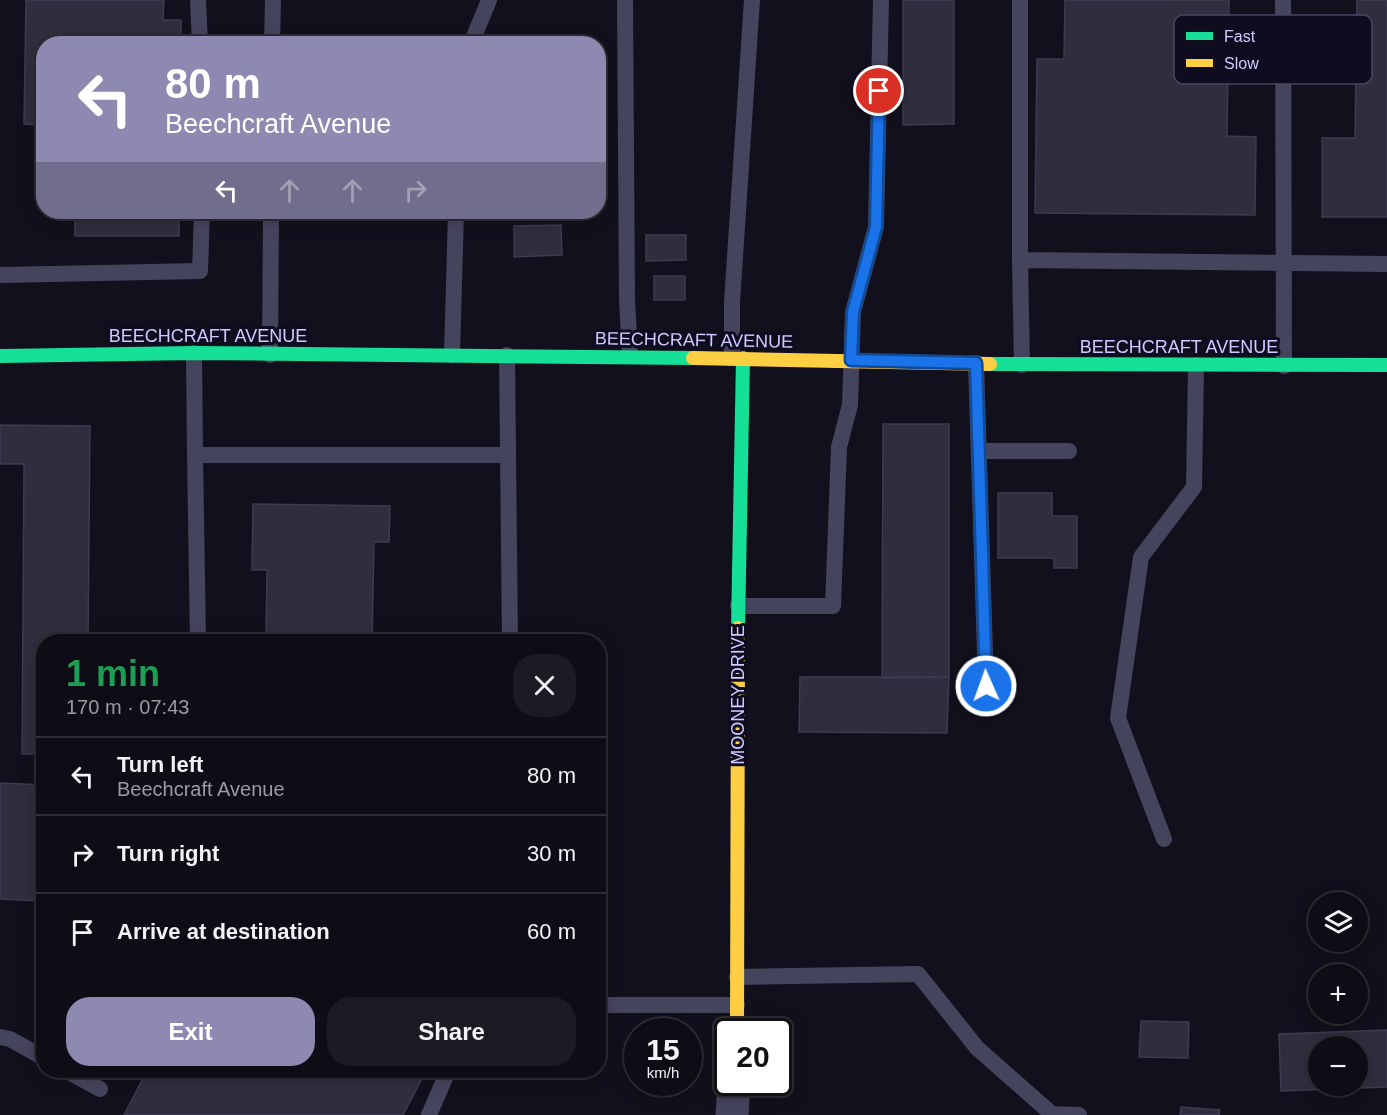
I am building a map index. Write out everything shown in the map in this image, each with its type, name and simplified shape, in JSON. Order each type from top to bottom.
[{"type":"street","name":"BEECHCRAFT AVENUE","points":[[0,356],[194,352],[270,355],[630,356],[1022,365],[1387,365]]},
{"type":"street","name":"MOONEY DRIVE","points":[[737,358],[737,1018]]},
{"type":"street","points":[[732,1115],[733,1096]]},
{"type":"lane","points":[[198,0],[200,36]]},
{"type":"lane","points":[[272,36],[273,0]]},
{"type":"lane","points":[[474,36],[489,0]]},
{"type":"lane","points":[[625,0],[627,299],[630,356]]},
{"type":"lane","points":[[737,358],[732,302],[752,0]]},
{"type":"lane","points":[[738,606],[833,606],[840,447],[850,405],[853,312],[876,227],[881,0]]},
{"type":"lane","points":[[1020,0],[1022,365]]},
{"type":"lane","points":[[1283,0],[1283,15]]},
{"type":"lane","points":[[1283,84],[1284,366]]},
{"type":"lane","points":[[0,275],[200,271],[202,219]]},
{"type":"lane","points":[[270,355],[271,219]]},
{"type":"lane","points":[[452,355],[456,219]]},
{"type":"lane","points":[[1020,260],[1387,264]]},
{"type":"lane","points":[[194,352],[198,634]]},
{"type":"lane","points":[[507,355],[510,634]]},
{"type":"lane","points":[[976,363],[986,686]]},
{"type":"lane","points":[[1164,839],[1118,717],[1141,557],[1194,487],[1196,365]]},
{"type":"lane","points":[[979,451],[1069,452]]},
{"type":"lane","points":[[195,455],[507,455]]},
{"type":"lane","points":[[737,977],[918,974],[977,1048],[1052,1114],[1079,1115]]},
{"type":"lane","points":[[606,1005],[737,1005]]},
{"type":"lane","points":[[0,1037],[10,1039],[36,1054]]},
{"type":"lane","points":[[80,1078],[100,1089]]},
{"type":"lane","points":[[429,1115],[445,1078]]},
{"type":"building","points":[[26,0],[164,0],[163,20],[181,20],[181,36],[36,36],[36,125],[24,124]]},
{"type":"building","points":[[903,0],[954,0],[954,124],[903,125]]},
{"type":"building","points":[[1065,0],[1229,0],[1229,15],[1174,15],[1174,84],[1228,84],[1227,136],[1256,137],[1255,215],[1035,213],[1037,59],[1064,59]]},
{"type":"building","points":[[1357,0],[1387,0],[1387,217],[1322,217],[1322,138],[1355,138],[1356,84],[1372,84],[1372,15],[1357,15]]},
{"type":"building","points":[[75,219],[179,219],[179,236],[75,236]]},
{"type":"building","points":[[561,225],[562,255],[514,257],[514,226]]},
{"type":"building","points":[[646,235],[686,235],[686,260],[646,261]]},
{"type":"building","points":[[654,276],[685,276],[685,300],[654,300]]},
{"type":"building","points":[[883,424],[949,424],[949,677],[882,678]]},
{"type":"building","points":[[0,425],[90,426],[88,634],[36,634],[36,754],[22,754],[24,464],[0,464]]},
{"type":"building","points":[[998,493],[1052,493],[1052,516],[1077,516],[1077,568],[1054,568],[1054,558],[998,558]]},
{"type":"building","points":[[253,504],[390,506],[389,542],[374,542],[372,634],[266,634],[267,570],[252,570]]},
{"type":"building","points":[[800,677],[949,677],[947,733],[799,732]]},
{"type":"building","points":[[0,783],[36,785],[36,901],[0,899]]},
{"type":"building","points":[[1141,1021],[1189,1022],[1188,1058],[1139,1057]]},
{"type":"building","points":[[1387,1030],[1387,1087],[1368,1088],[1368,1036],[1308,1036],[1308,1090],[1281,1091],[1279,1034]]},
{"type":"building","points":[[143,1078],[422,1078],[403,1115],[124,1115]]},
{"type":"building","points":[[1181,1107],[1220,1110],[1219,1115],[1180,1115]]},
{"type":"traffic: fast","points":[[0,356],[194,353],[693,358]]},
{"type":"traffic: fast","points":[[738,628],[743,358]]},
{"type":"traffic: fast","points":[[990,364],[1387,365]]},
{"type":"traffic: slow","points":[[693,358],[990,364]]},
{"type":"traffic: slow","points":[[737,1018],[738,628]]},
{"type":"route","points":[[879,91],[876,227],[853,312],[851,360],[976,363],[986,686]]}]
